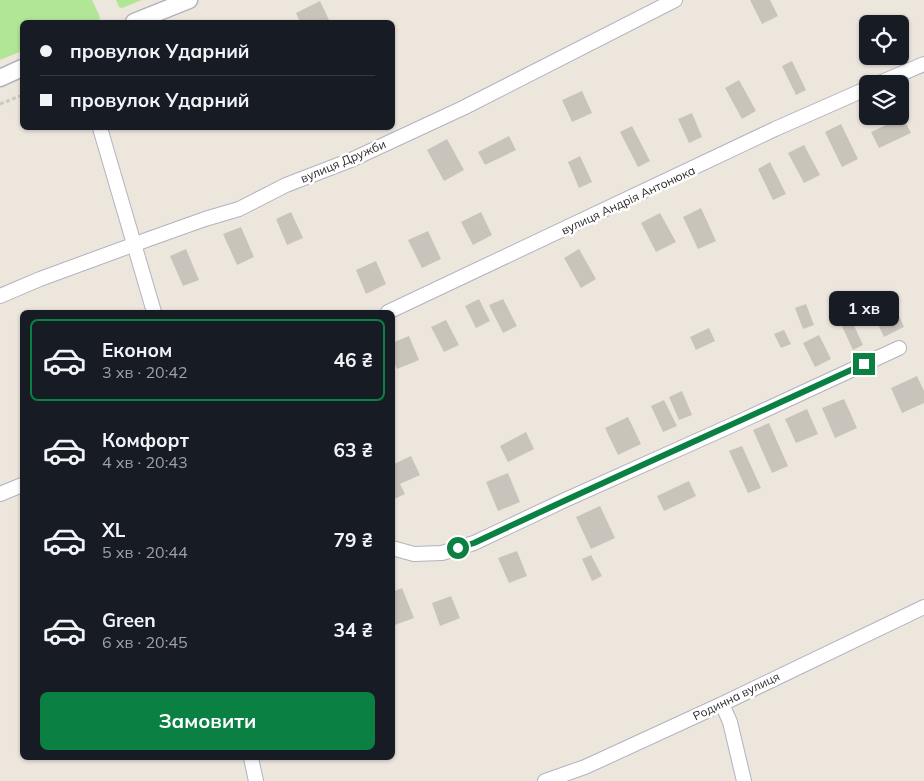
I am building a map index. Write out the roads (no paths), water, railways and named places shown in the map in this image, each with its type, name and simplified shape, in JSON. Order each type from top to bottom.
[{"type":"street","points":[[139,20],[190,0]]},
{"type":"street","name":"вулиця Дружби","points":[[0,296],[135,244],[239,209],[286,185],[351,160],[463,108],[675,0]]},
{"type":"street","points":[[898,75],[924,64]]},
{"type":"street","points":[[0,78],[20,69]]},
{"type":"street","name":"вулиця Андрія Антонюка","points":[[392,310],[775,129],[859,92]]},
{"type":"street","points":[[101,130],[153,310]]},
{"type":"street","points":[[395,549],[414,554],[442,553],[474,543],[899,348]]},
{"type":"street","points":[[0,494],[20,487]]},
{"type":"street","name":"Родинна вулиця","points":[[545,781],[585,767],[722,704],[924,607]]},
{"type":"street","points":[[722,704],[730,722],[744,781]]},
{"type":"street","points":[[251,760],[256,781]]}]
